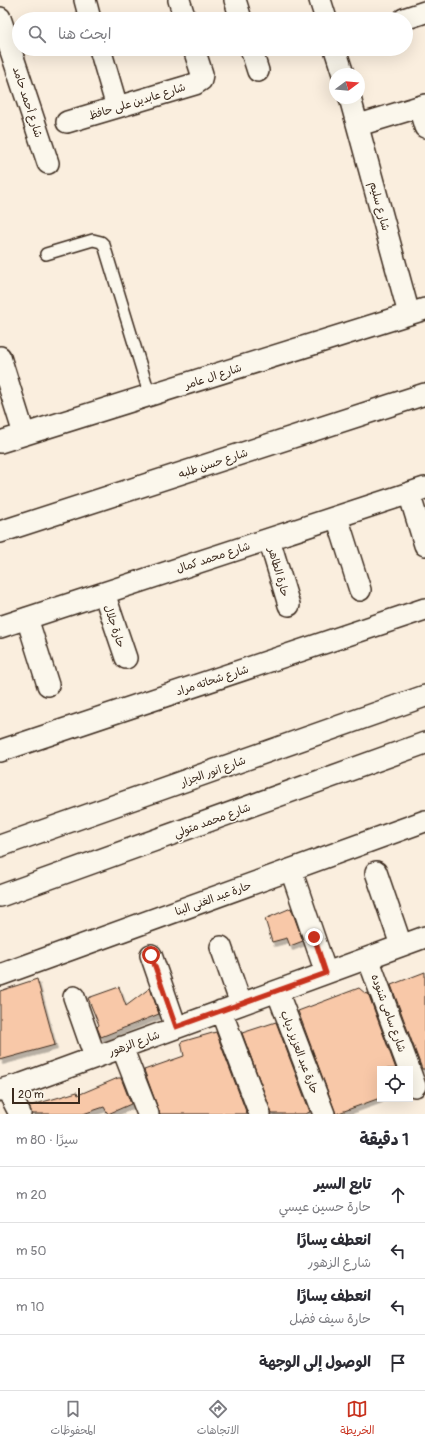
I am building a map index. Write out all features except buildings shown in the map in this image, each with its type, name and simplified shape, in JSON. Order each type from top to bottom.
[{"type":"street","points":[[84,0],[88,12]]},
{"type":"street","points":[[179,0],[182,12]]},
{"type":"street","points":[[235,0],[239,12]]},
{"type":"street","points":[[320,0],[324,12]]},
{"type":"street","points":[[413,16],[425,12]]},
{"type":"street","name":"شارع أحمد حامد","points":[[0,18],[12,54]]},
{"type":"street","name":"شارع أحمد حامد","points":[[12,56],[48,164]]},
{"type":"street","points":[[102,56],[117,107]]},
{"type":"street","name":"شارع عابدين على حافظ","points":[[67,122],[195,84],[201,80],[202,74],[196,56]]},
{"type":"street","points":[[253,56],[258,71]]},
{"type":"street","points":[[337,56],[341,68]]},
{"type":"street","name":"شارع سليم","points":[[352,104],[417,312]]},
{"type":"street","points":[[359,125],[422,106],[425,126]]},
{"type":"street","name":"شارع ال عامر","points":[[0,442],[417,312]]},
{"type":"street","points":[[0,357],[24,434]]},
{"type":"street","name":"شارع حسن طلبه","points":[[0,532],[425,394]]},
{"type":"street","points":[[417,490],[425,545]]},
{"type":"street","name":"شارع محمد كمال","points":[[0,627],[417,490]]},
{"type":"street","points":[[337,517],[360,590]]},
{"type":"street","name":"حارة الطاهر","points":[[269,539],[289,605]]},
{"type":"street","name":"حارة جلال","points":[[104,593],[126,658]]},
{"type":"street","name":"شارع شحاته مراد","points":[[0,752],[425,609]]},
{"type":"street","points":[[27,618],[48,685]]},
{"type":"street","name":"شارع انور الجزار","points":[[0,846],[425,696]]},
{"type":"street","name":"شارع محمد متولي","points":[[0,896],[425,743]]},
{"type":"street","name":"حارة عبد الغنى البنا","points":[[0,975],[425,821]]},
{"type":"street","points":[[291,870],[326,973]]},
{"type":"street","points":[[376,872],[401,946]]},
{"type":"street","name":"شارع الزهور","points":[[3,1089],[425,937]]},
{"type":"street","points":[[221,947],[241,1004]]},
{"type":"street","points":[[151,955],[176,1027]]},
{"type":"street","name":"شارع سامى شنوده","points":[[368,958],[407,1066]]},
{"type":"street","name":"حارة عبد العزيز دياب","points":[[277,991],[324,1114]]},
{"type":"street","points":[[74,997],[95,1057]]},
{"type":"street","points":[[221,1011],[260,1114]]},
{"type":"street","points":[[122,1047],[148,1114]]},
{"type":"street","points":[[3,1089],[20,1114]]},
{"type":"lane","points":[[46,254],[93,240],[101,242],[104,245],[150,396]]},
{"type":"route","points":[[151,955],[176,1027],[326,973],[314,937]]}]
